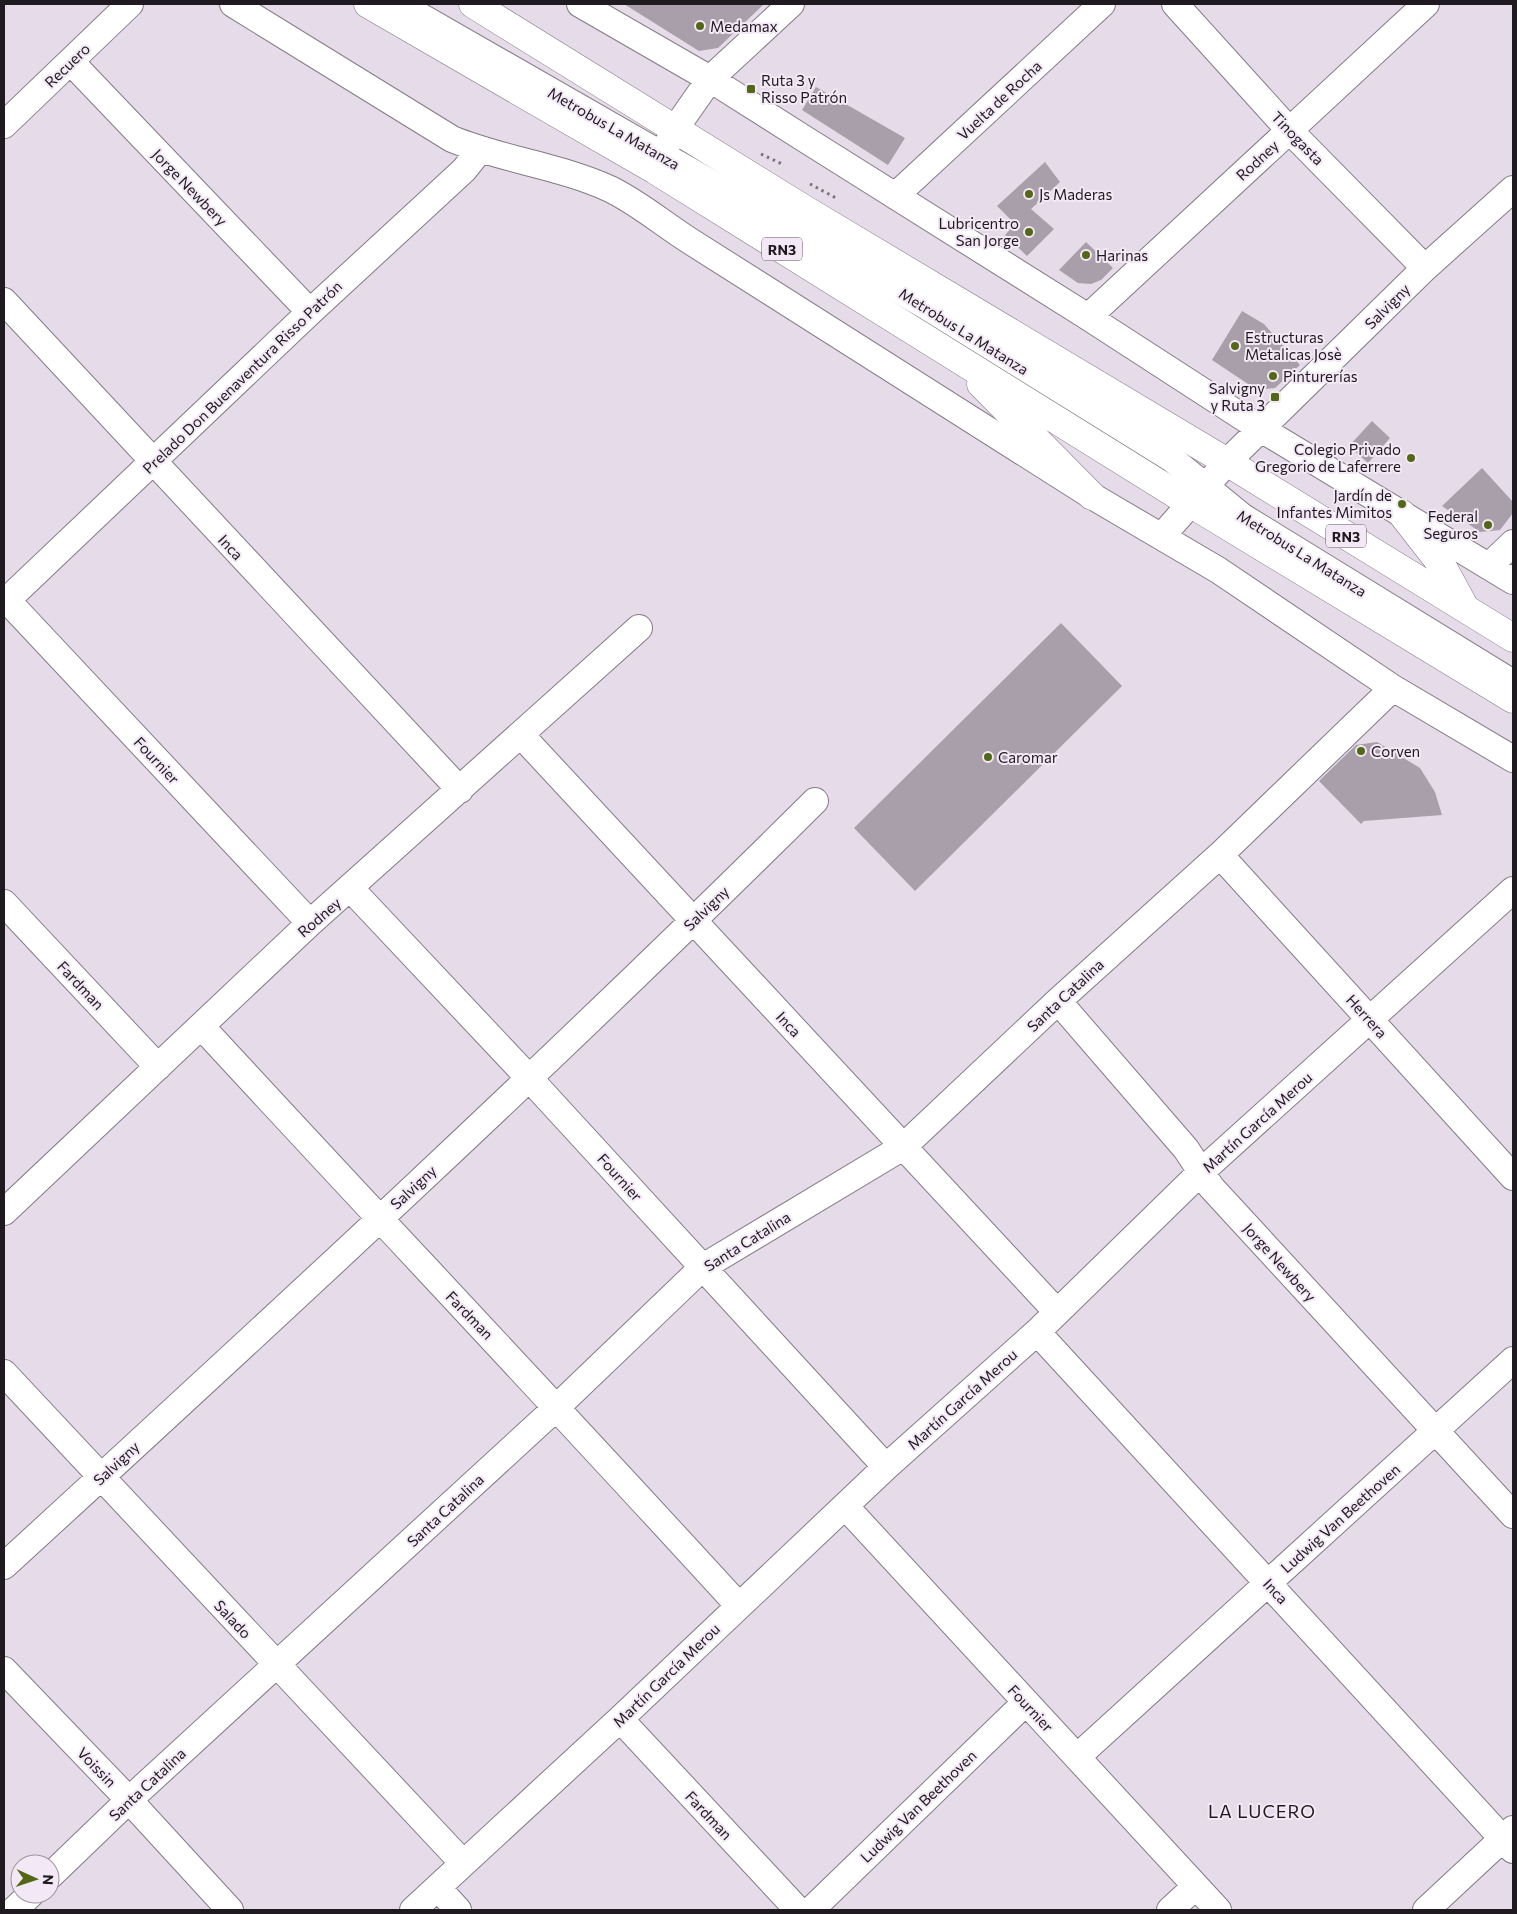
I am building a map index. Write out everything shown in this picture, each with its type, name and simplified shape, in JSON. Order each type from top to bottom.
[{"type":"highway","name":"RN3","points":[[368,4],[665,149],[804,209],[1209,483],[1513,699]]},
{"type":"highway","name":"RN3","points":[[472,4],[665,149],[948,352],[1466,609],[1513,638]]},
{"type":"highway","points":[[948,352],[1092,496]]},
{"type":"highway","points":[[1402,514],[1441,564],[1466,609]]},
{"type":"street","name":"Recuero","points":[[4,126],[130,4]]},
{"type":"street","points":[[233,4],[435,129],[480,150],[587,180],[646,209],[676,233],[1092,496],[1218,570],[1393,688],[1513,759]]},
{"type":"street","name":"Metrobus La Matanza","points":[[399,4],[665,149],[934,300],[1188,457],[1209,483],[1243,517],[1513,683]]},
{"type":"street","name":"Metrobus La Matanza","points":[[431,4],[665,149]]},
{"type":"street","points":[[580,4],[710,79],[1261,429],[1513,580]]},
{"type":"street","points":[[665,149],[710,79],[791,4]]},
{"type":"street","name":"Vuelta de Rocha","points":[[895,196],[1102,4]]},
{"type":"street","name":"Tinogasta","points":[[1175,4],[1289,130],[1425,268]]},
{"type":"street","name":"Rodney","points":[[1088,318],[1426,4]]},
{"type":"street","name":"Jorge Newbery","points":[[71,62],[310,312]]},
{"type":"street","name":"Prelado Don Buenaventura Risso Patrón","points":[[5,600],[310,312],[464,170],[480,150]]},
{"type":"street","name":"Salvigny","points":[[1162,536],[1261,429],[1425,268],[1513,189]]},
{"type":"street","name":"Inca","points":[[4,302],[152,463],[460,790]]},
{"type":"street","name":"Metrobus La Matanza","points":[[1209,483],[1513,668]]},
{"type":"street","points":[[1488,566],[1513,543]]},
{"type":"street","name":"Fournier","points":[[5,600],[310,923]]},
{"type":"street","name":"Rodney","points":[[4,1212],[310,923],[350,890],[639,628]]},
{"type":"street","name":"Santa Catalina","points":[[60,1866],[129,1800],[557,1407],[703,1267],[903,1147],[1058,1001],[1220,854],[1393,688]]},
{"type":"street","name":"Inca","points":[[521,735],[1057,1312]]},
{"type":"street","name":"Salvigny","points":[[4,1566],[529,1078],[694,921],[815,801]]},
{"type":"street","name":"Herrera","points":[[1220,854],[1513,1177]]},
{"type":"street","name":"Fournier","points":[[350,890],[529,1078],[886,1466]]},
{"type":"street","name":"Martín García Merou","points":[[413,1910],[620,1719],[886,1466],[1037,1332],[1201,1172],[1371,1021],[1513,890]]},
{"type":"street","name":"Fardman","points":[[4,903],[158,1067]]},
{"type":"street","name":"Jorge Newbery","points":[[1058,1001],[1186,1148],[1218,1194],[1513,1515]]},
{"type":"street","name":"Fardman","points":[[201,1026],[379,1219],[557,1407],[739,1606]]},
{"type":"street","name":"Inca","points":[[1037,1332],[1268,1583],[1510,1839]]},
{"type":"street","name":"Ludwig Van Beethoven","points":[[1077,1757],[1513,1360]]},
{"type":"street","name":"Salado","points":[[4,1373],[463,1863]]},
{"type":"street","name":"Fournier","points":[[845,1506],[1218,1910]]},
{"type":"street","name":"Voissin","points":[[4,1670],[129,1800],[230,1910]]},
{"type":"street","name":"Ludwig Van Beethoven","points":[[811,1910],[1026,1702]]},
{"type":"street","name":"Fardman","points":[[620,1719],[798,1910]]},
{"type":"street","points":[[1426,1910],[1510,1839]]},
{"type":"street","points":[[1170,1910],[1196,1886]]},
{"type":"street","points":[[438,1888],[458,1910]]},
{"type":"building","name":"Medamax","points":[[624,4],[764,4],[718,48],[699,51]]},
{"type":"building","points":[[816,87],[905,138],[888,165],[802,110]]},
{"type":"building","points":[[1045,162],[1060,182],[1031,209],[1054,229],[1027,256],[1005,235],[1015,224],[997,206]]},
{"type":"building","name":"Harinas","points":[[1086,242],[1113,268],[1101,280],[1091,284],[1078,283],[1059,270]]},
{"type":"building","points":[[1242,311],[1264,324],[1300,365],[1275,388],[1257,390],[1212,360]]},
{"type":"building","points":[[1372,421],[1390,438],[1368,463],[1349,446]]},
{"type":"building","points":[[1482,468],[1513,502],[1513,513],[1500,530],[1480,532],[1442,506]]},
{"type":"building","name":"Caromar","points":[[1061,623],[1122,686],[915,891],[854,828]]},
{"type":"building","points":[[1377,742],[1420,768],[1435,792],[1442,815],[1364,821],[1361,824],[1319,781],[1356,745]]},
{"type":"place","name":"Medamax","points":[[700,26]]},
{"type":"place","name":"Ruta 3 y Risso Patrón","points":[[751,89]]},
{"type":"place","name":"Js Maderas","points":[[1029,194]]},
{"type":"place","name":"Lubricentro San Jorge","points":[[1029,232]]},
{"type":"place","name":"Harinas","points":[[1086,255]]},
{"type":"place","name":"Estructuras Metalicas Josè","points":[[1235,346]]},
{"type":"place","name":"Pinturerías","points":[[1273,376]]},
{"type":"place","name":"Salvigny y Ruta 3","points":[[1275,397]]},
{"type":"place","name":"Colegio Privado Gregorio de Laferrere","points":[[1411,458]]},
{"type":"place","name":"Jardín de Infantes Mimitos","points":[[1402,504]]},
{"type":"place","name":"Federal Seguros","points":[[1488,525]]},
{"type":"place","name":"Corven","points":[[1361,751]]},
{"type":"place","name":"Caromar","points":[[988,757]]},
{"type":"district","name":"LA LUCERO","points":[[1262,1811]]}]
